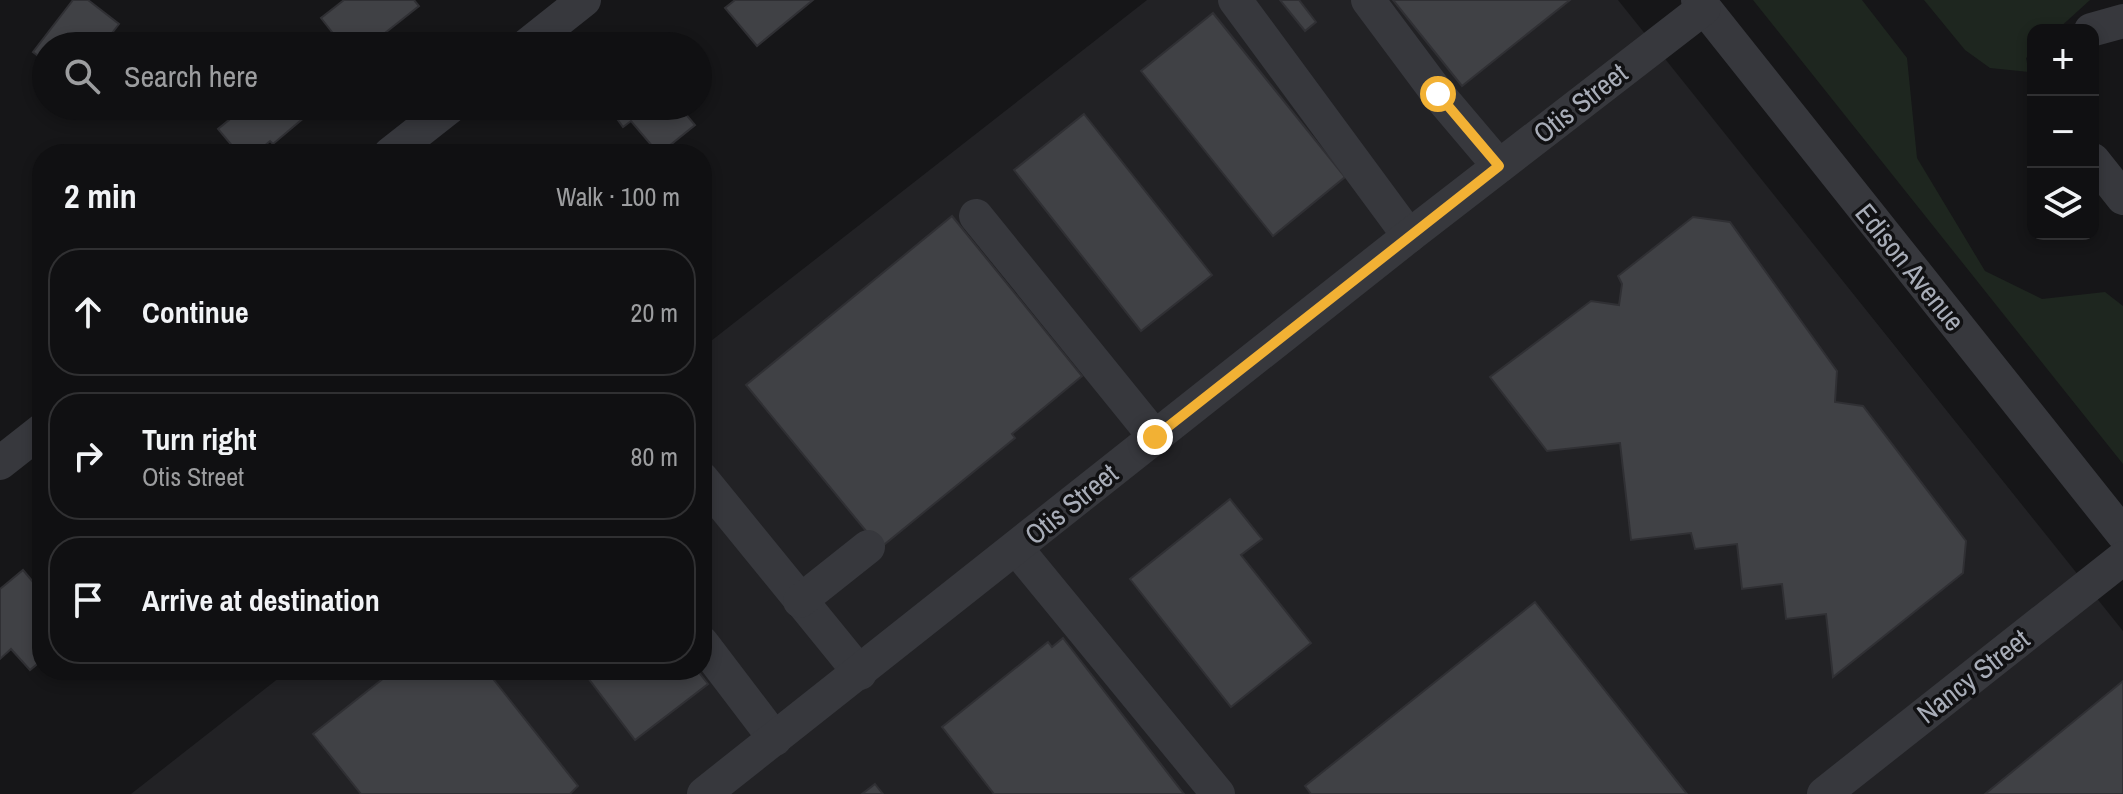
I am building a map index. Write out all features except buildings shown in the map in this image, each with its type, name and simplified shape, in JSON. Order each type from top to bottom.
[{"type":"street","points":[[544,32],[584,0]]},
{"type":"street","points":[[1235,0],[1409,236]]},
{"type":"street","points":[[1368,0],[1438,94],[1499,166]]},
{"type":"street","name":"Otis Street","points":[[723,788],[775,739],[1701,4]]},
{"type":"street","name":"Edison Avenue","points":[[1701,4],[2123,534]]},
{"type":"street","points":[[2099,28],[2123,21]]},
{"type":"street","points":[[403,144],[433,120]]},
{"type":"street","points":[[2099,168],[2123,198]]},
{"type":"street","points":[[976,216],[1155,437]]},
{"type":"street","points":[[0,463],[32,438]]},
{"type":"street","points":[[712,491],[860,673]]},
{"type":"street","points":[[800,601],[868,547]]},
{"type":"street","points":[[1016,548],[1218,794]]},
{"type":"street","name":"Nancy Street","points":[[1824,794],[2123,558]]},
{"type":"street","points":[[712,656],[775,739]]},
{"type":"shaded area","points":[[1147,0],[1618,0],[2123,631],[2123,794],[131,794],[276,680],[712,680],[712,340]]},
{"type":"shaded area","points":[[1753,0],[1862,0],[1907,58],[1917,158],[1985,271],[2042,299],[2105,292],[2123,306],[2123,464]]},
{"type":"shaded area","points":[[1924,0],[2090,0],[2064,24],[2027,24],[2027,72],[1990,68],[1965,50]]},
{"type":"route","points":[[1155,437],[1499,166],[1438,94]]}]
